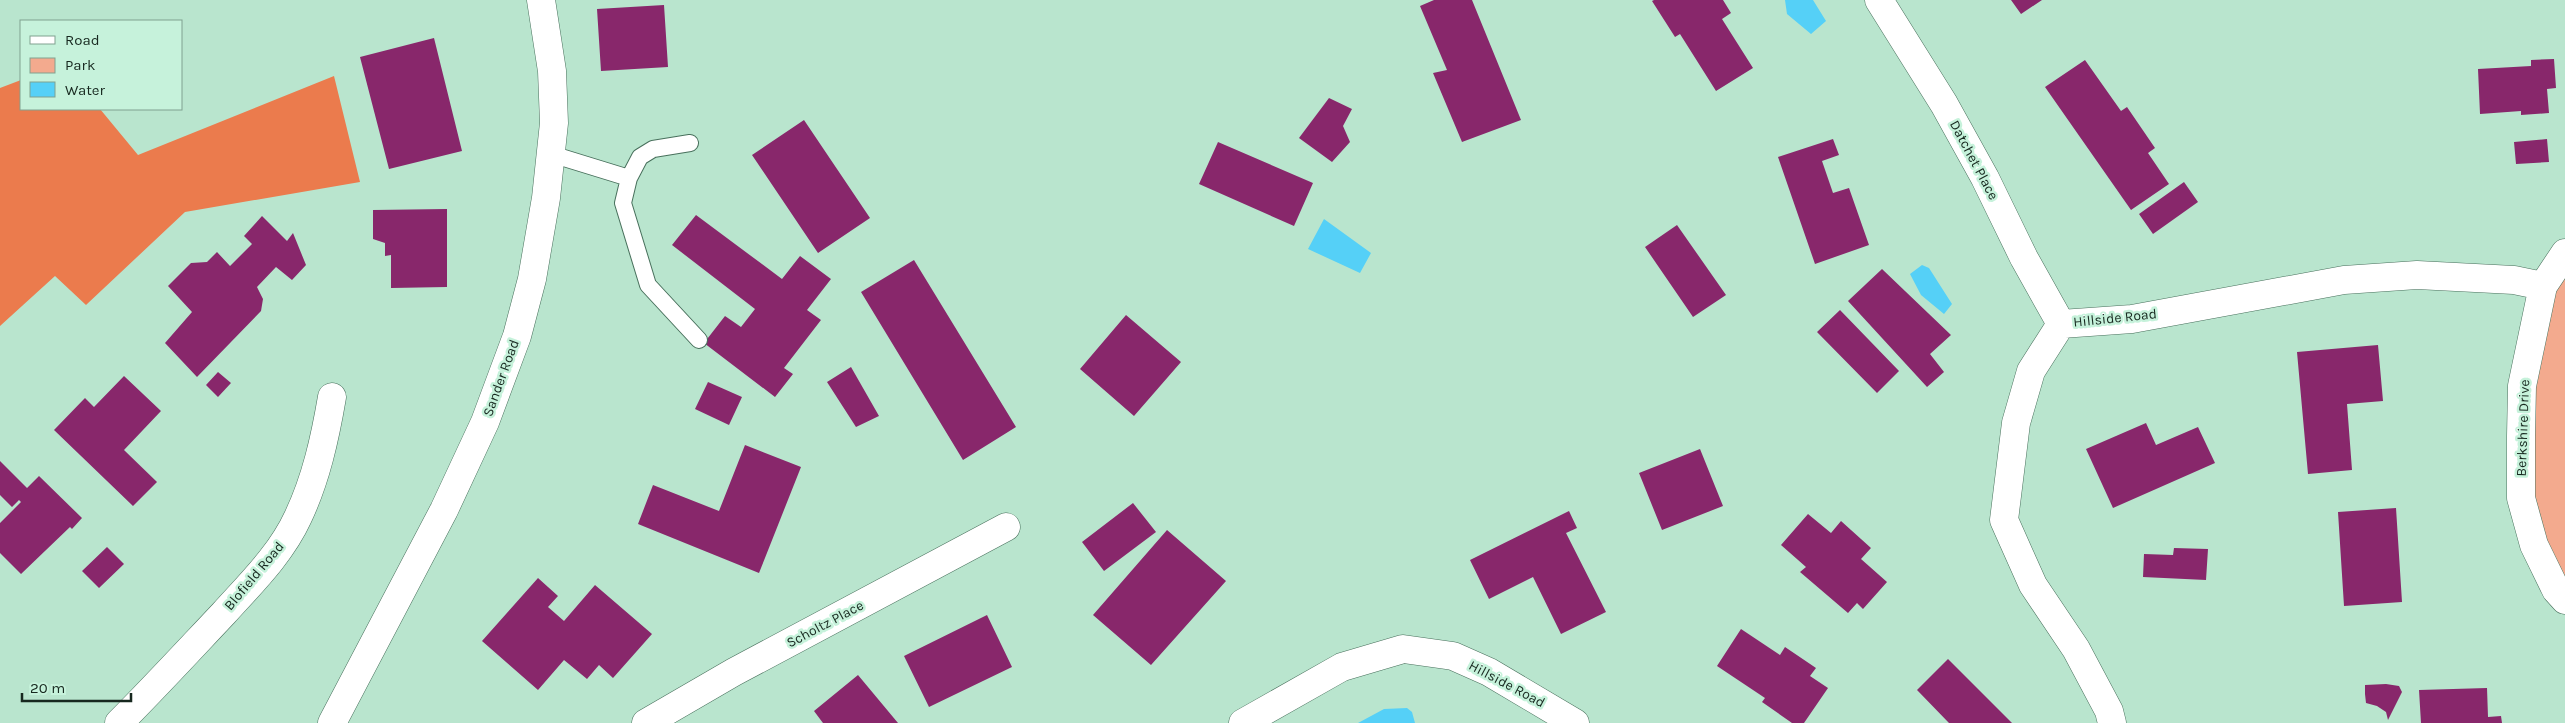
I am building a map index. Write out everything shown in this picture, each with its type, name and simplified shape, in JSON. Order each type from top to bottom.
[{"type":"street","name":"Sander Road","points":[[332,723],[440,518],[485,422],[517,336],[532,279],[554,123],[552,71],[541,0]]},
{"type":"street","name":"Datchet Place","points":[[1879,0],[1949,112],[1985,178],[2024,258],[2061,324]]},
{"type":"street","name":"Berkshire Drive","points":[[2565,253],[2543,286],[2522,386],[2521,498],[2534,545],[2556,590],[2565,600]]},
{"type":"street","name":"Hillside Road","points":[[2112,723],[2109,711],[2076,649],[2033,585],[2004,520],[2016,423],[2028,380],[2031,371],[2061,324],[2132,319],[2344,280],[2417,275],[2514,280],[2543,286]]},
{"type":"street","name":"Blofield Road","points":[[119,723],[165,677],[277,553],[297,518],[312,484],[325,437],[332,397]]},
{"type":"street","name":"Scholtz Place","points":[[646,723],[734,672],[1006,527]]},
{"type":"street","name":"Hillside Road","points":[[1243,723],[1342,667],[1403,649],[1453,656],[1490,672],[1574,723]]},
{"type":"lane","points":[[690,143],[653,149],[640,157],[629,178],[623,203],[648,285],[699,340]]},
{"type":"lane","points":[[551,154],[629,178]]},
{"type":"green space","points":[[2565,252],[2565,604],[2519,443]]},
{"type":"shaded area","points":[[334,76],[360,182],[185,212],[86,305],[55,276],[0,326],[0,88],[20,80],[20,110],[101,110],[138,155]]},
{"type":"water","points":[[1785,0],[1813,0],[1826,21],[1811,34],[1787,14]]},
{"type":"water","points":[[1324,219],[1371,253],[1360,273],[1308,249]]},
{"type":"water","points":[[1922,265],[1929,268],[1952,304],[1944,314],[1921,295],[1910,274]]},
{"type":"water","points":[[1407,708],[1412,712],[1415,723],[1358,723],[1384,709]]},
{"type":"building","points":[[1434,0],[1472,0],[1521,120],[1462,142],[1433,73],[1447,70],[1420,6]]},
{"type":"building","points":[[1723,0],[1731,13],[1722,19],[1753,68],[1716,91],[1680,34],[1675,37],[1652,1]]},
{"type":"building","points":[[2011,0],[2042,0],[2021,14]]},
{"type":"building","points":[[664,5],[668,67],[601,71],[597,9]]},
{"type":"building","points":[[434,38],[462,151],[389,169],[360,57]]},
{"type":"building","points":[[2554,59],[2556,88],[2547,89],[2549,113],[2521,115],[2521,111],[2480,114],[2478,69],[2531,66],[2531,60]]},
{"type":"building","points":[[2085,60],[2121,111],[2127,107],[2155,148],[2148,153],[2169,184],[2131,210],[2045,87]]},
{"type":"building","points":[[1329,98],[1352,109],[1343,126],[1350,142],[1332,162],[1299,138]]},
{"type":"building","points":[[804,120],[870,218],[818,253],[752,155]]},
{"type":"building","points":[[1833,139],[1839,155],[1822,161],[1833,193],[1849,188],[1869,245],[1815,264],[1778,157]]},
{"type":"building","points":[[2547,139],[2549,162],[2516,164],[2514,142]]},
{"type":"building","points":[[1218,142],[1313,183],[1294,226],[1199,184]]},
{"type":"building","points":[[2184,182],[2198,202],[2153,234],[2139,214]]},
{"type":"building","points":[[447,209],[447,287],[391,288],[391,255],[385,256],[385,243],[373,239],[373,210]]},
{"type":"building","points":[[696,215],[782,279],[800,256],[831,279],[807,310],[821,320],[784,368],[793,374],[775,397],[704,343],[725,316],[741,327],[755,309],[672,245]]},
{"type":"building","points":[[262,216],[287,241],[293,233],[306,265],[292,280],[276,267],[257,287],[263,299],[261,311],[197,377],[165,343],[192,312],[168,286],[191,263],[207,262],[217,252],[230,266],[252,244],[244,236]]},
{"type":"building","points":[[1677,225],[1726,295],[1693,317],[1645,247]]},
{"type":"building","points":[[914,260],[1016,427],[963,460],[861,292]]},
{"type":"building","points":[[1882,269],[1951,335],[1930,354],[1944,372],[1927,387],[1848,301]]},
{"type":"building","points":[[1840,310],[1899,371],[1877,393],[1817,332]]},
{"type":"building","points":[[1126,315],[1181,362],[1134,416],[1080,369]]},
{"type":"building","points":[[2378,345],[2383,401],[2347,404],[2352,470],[2308,474],[2297,352]]},
{"type":"building","points":[[851,367],[879,416],[856,427],[827,382]]},
{"type":"building","points":[[218,372],[231,383],[218,397],[206,385]]},
{"type":"building","points":[[124,376],[161,411],[124,450],[157,482],[133,506],[54,430],[85,398],[94,407]]},
{"type":"building","points":[[708,382],[742,397],[729,425],[695,409]]},
{"type":"building","points":[[2146,423],[2156,445],[2198,427],[2215,463],[2113,508],[2086,449]]},
{"type":"building","points":[[745,445],[801,467],[759,573],[638,524],[653,485],[719,511]]},
{"type":"building","points":[[1700,449],[1723,506],[1662,530],[1639,473]]},
{"type":"building","points":[[0,461],[27,488],[39,476],[82,518],[21,574],[0,553],[0,523],[21,502],[19,500],[12,507],[0,495]]},
{"type":"building","points":[[1133,503],[1156,532],[1104,571],[1082,542]]},
{"type":"building","points":[[2396,508],[2402,602],[2344,606],[2338,512]]},
{"type":"building","points":[[1569,511],[1577,528],[1566,533],[1606,612],[1561,634],[1533,577],[1489,599],[1470,560]]},
{"type":"building","points":[[1808,514],[1831,533],[1841,521],[1871,548],[1861,559],[1887,582],[1863,609],[1857,603],[1848,613],[1800,572],[1806,567],[1781,545]]},
{"type":"building","points":[[1167,530],[1226,581],[1151,665],[1093,615]]},
{"type":"building","points":[[107,547],[124,564],[99,588],[82,571]]},
{"type":"building","points":[[2174,548],[2208,549],[2206,580],[2143,577],[2144,554],[2173,555]]},
{"type":"building","points":[[538,578],[558,596],[548,607],[564,621],[595,585],[652,634],[613,678],[599,665],[587,679],[564,660],[538,690],[482,641]]},
{"type":"building","points":[[987,615],[1012,667],[929,707],[904,656]]},
{"type":"building","points":[[1741,629],[1780,655],[1785,647],[1816,668],[1810,676],[1828,688],[1804,723],[1792,723],[1762,702],[1765,698],[1717,666]]},
{"type":"building","points":[[1948,659],[2012,723],[1949,723],[1917,690]]},
{"type":"building","points":[[858,675],[898,723],[823,723],[814,711]]},
{"type":"building","points":[[2386,684],[2399,686],[2402,692],[2388,720],[2386,712],[2377,706],[2366,703],[2365,694],[2365,685]]},
{"type":"building","points":[[2487,688],[2488,717],[2501,716],[2502,723],[2421,723],[2419,690]]}]
